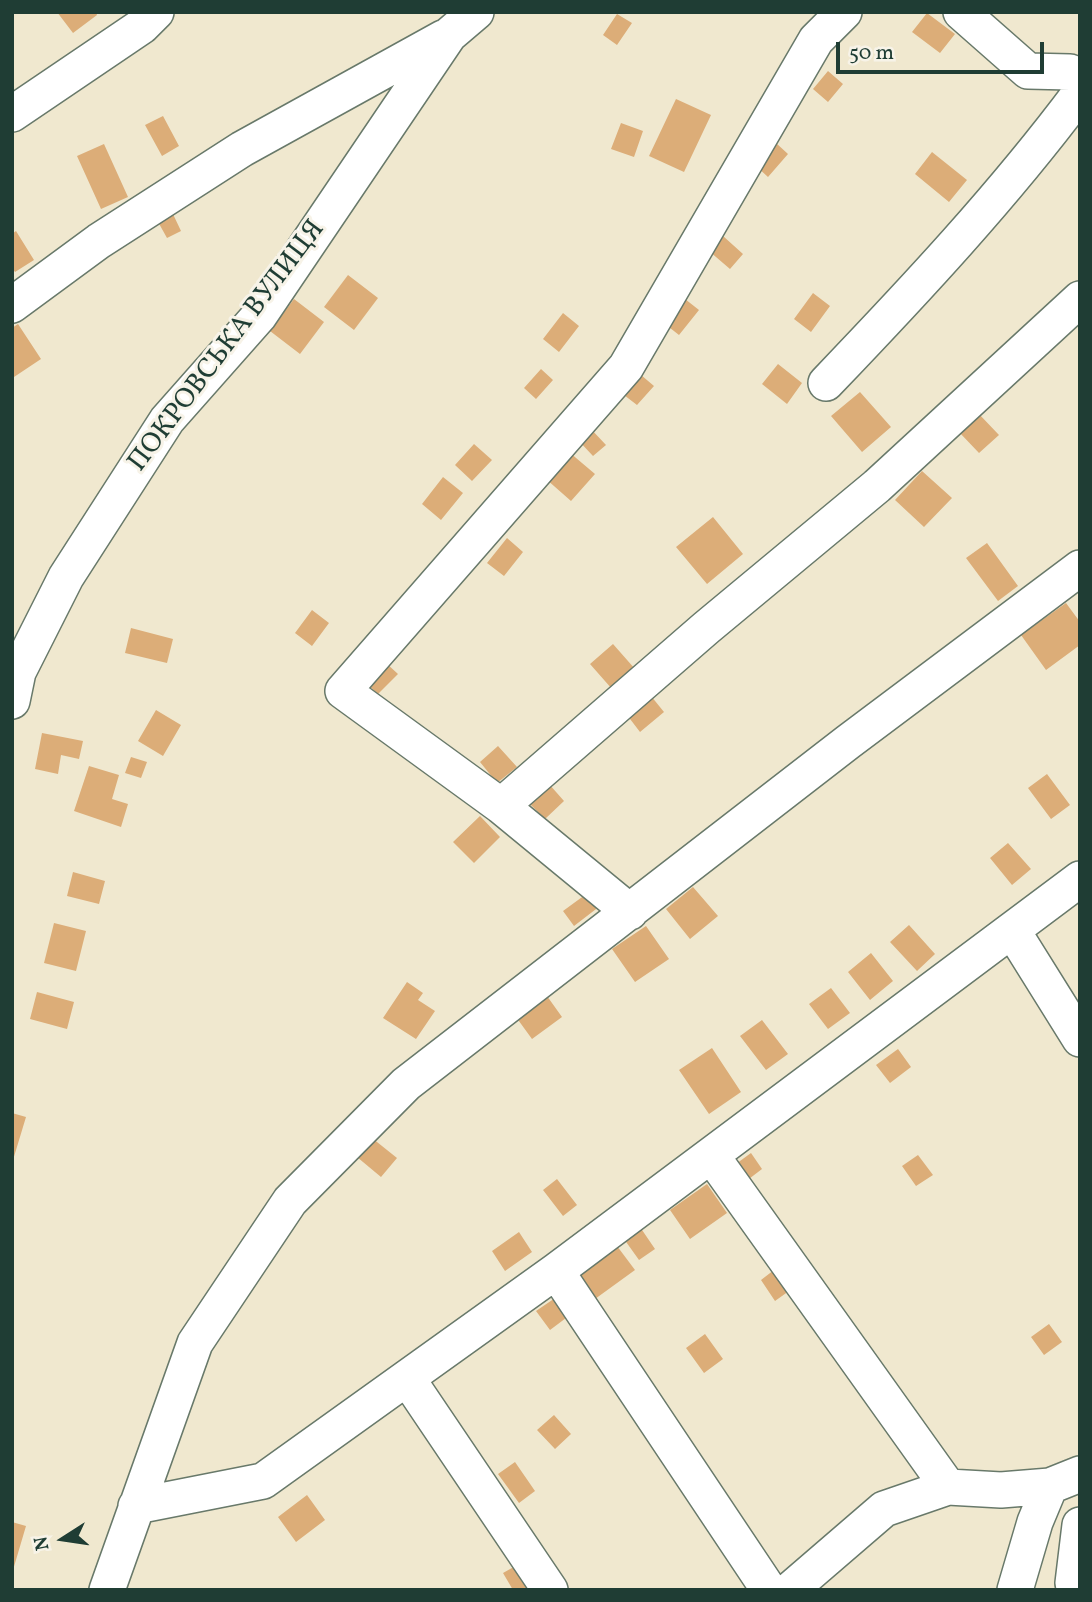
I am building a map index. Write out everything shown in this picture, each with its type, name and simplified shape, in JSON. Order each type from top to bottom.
[{"type":"street","points":[[12,114],[142,26],[156,12]]},
{"type":"street","name":"ПОКРОВСЬКА ВУЛИЦЯ","points":[[12,701],[18,672],[66,578],[167,420],[259,316],[449,35],[476,12]]},
{"type":"street","points":[[630,912],[501,807],[343,691],[625,367],[816,40],[844,12]]},
{"type":"street","points":[[826,383],[966,233],[1052,131],[1077,77],[1028,71],[961,12]]},
{"type":"street","points":[[12,305],[99,241],[242,149],[449,35]]},
{"type":"street","points":[[501,807],[706,628],[877,486],[1080,299]]},
{"type":"street","points":[[107,1590],[195,1343],[290,1201],[406,1084],[848,742],[1080,568]]},
{"type":"street","points":[[136,1506],[263,1481],[556,1271],[1080,879]]},
{"type":"street","points":[[1012,930],[1080,1039]]},
{"type":"street","points":[[711,1155],[948,1487]]},
{"type":"street","points":[[556,1271],[769,1590]]},
{"type":"street","points":[[407,1378],[550,1590]]},
{"type":"street","points":[[790,1590],[884,1509],[948,1487],[1000,1490],[1065,1480]]},
{"type":"street","points":[[1015,1590],[1035,1522],[1065,1480]]},
{"type":"street","points":[[1078,1590],[1073,1583],[1080,1525]]},
{"type":"building","points":[[57,12],[96,12],[97,15],[73,33]]},
{"type":"building","points":[[927,13],[955,34],[940,53],[912,32]]},
{"type":"building","points":[[617,14],[632,23],[617,45],[603,35]]},
{"type":"building","points":[[828,71],[843,84],[828,102],[813,89]]},
{"type":"building","points":[[676,99],[711,115],[684,172],[649,156]]},
{"type":"building","points":[[163,116],[179,146],[162,156],[145,125]]},
{"type":"building","points":[[621,123],[643,131],[634,157],[611,149]]},
{"type":"building","points":[[776,143],[788,154],[768,177],[756,166]]},
{"type":"building","points":[[104,144],[128,197],[101,209],[77,156]]},
{"type":"building","points":[[932,152],[967,180],[949,202],[915,174]]},
{"type":"building","points":[[172,212],[181,231],[167,238],[157,220]]},
{"type":"building","points":[[16,231],[34,260],[15,272],[12,268],[12,234]]},
{"type":"building","points":[[723,236],[743,254],[730,269],[709,251]]},
{"type":"building","points":[[348,275],[378,298],[354,330],[324,307]]},
{"type":"building","points":[[813,293],[830,306],[811,332],[794,319]]},
{"type":"building","points":[[294,299],[324,322],[300,354],[270,331]]},
{"type":"building","points":[[685,299],[699,310],[679,335],[665,324]]},
{"type":"building","points":[[563,313],[579,326],[559,352],[543,339]]},
{"type":"building","points":[[18,324],[41,359],[14,377],[12,328]]},
{"type":"building","points":[[778,364],[802,383],[787,404],[762,384]]},
{"type":"building","points":[[541,369],[553,380],[536,399],[524,388]]},
{"type":"building","points":[[641,375],[654,386],[637,405],[624,395]]},
{"type":"building","points":[[860,392],[891,427],[862,452],[831,416]]},
{"type":"building","points":[[978,413],[999,435],[979,453],[959,432]]},
{"type":"building","points":[[590,428],[606,445],[593,456],[578,440]]},
{"type":"building","points":[[474,444],[492,460],[472,481],[455,465]]},
{"type":"building","points":[[569,452],[595,474],[571,501],[546,479]]},
{"type":"building","points":[[922,471],[952,498],[924,527],[895,500]]},
{"type":"building","points":[[443,477],[463,493],[441,520],[422,504]]},
{"type":"building","points":[[713,517],[743,554],[707,584],[676,547]]},
{"type":"building","points":[[507,538],[523,552],[504,576],[487,563]]},
{"type":"building","points":[[987,543],[1018,586],[998,601],[966,558]]},
{"type":"building","points":[[1066,603],[1080,622],[1080,645],[1046,670],[1021,635]]},
{"type":"building","points":[[312,610],[329,623],[312,646],[295,633]]},
{"type":"building","points":[[131,628],[173,639],[167,663],[125,653]]},
{"type":"building","points":[[613,644],[635,669],[612,689],[590,664]]},
{"type":"building","points":[[386,663],[398,674],[378,694],[366,683]]},
{"type":"building","points":[[651,696],[664,712],[640,732],[627,715]]},
{"type":"building","points":[[156,710],[181,725],[163,756],[138,741]]},
{"type":"building","points":[[42,733],[83,741],[79,759],[61,755],[58,774],[35,769]]},
{"type":"building","points":[[498,746],[517,767],[497,783],[480,762]]},
{"type":"building","points":[[131,757],[147,762],[141,778],[125,773]]},
{"type":"building","points":[[89,766],[119,775],[112,799],[128,804],[121,827],[74,811]]},
{"type":"building","points":[[1047,774],[1070,805],[1051,819],[1028,788]]},
{"type":"building","points":[[549,784],[564,801],[545,819],[529,803]]},
{"type":"building","points":[[480,816],[500,837],[474,863],[453,842]]},
{"type":"building","points":[[1008,843],[1031,869],[1012,885],[990,858]]},
{"type":"building","points":[[73,872],[105,881],[99,904],[67,896]]},
{"type":"building","points":[[693,887],[718,916],[690,939],[666,909]]},
{"type":"building","points":[[589,892],[600,906],[574,926],[563,911]]},
{"type":"building","points":[[54,923],[86,931],[76,971],[44,963]]},
{"type":"building","points":[[909,925],[935,954],[917,971],[890,942]]},
{"type":"building","points":[[646,926],[669,959],[635,982],[612,949]]},
{"type":"building","points":[[871,953],[893,981],[870,1000],[848,972]]},
{"type":"building","points":[[407,982],[423,993],[418,1000],[435,1011],[416,1039],[383,1018]]},
{"type":"building","points":[[831,988],[850,1013],[828,1029],[809,1004]]},
{"type":"building","points":[[37,992],[74,1002],[67,1029],[30,1019]]},
{"type":"building","points":[[547,996],[562,1017],[532,1039],[516,1017]]},
{"type":"building","points":[[762,1020],[788,1054],[766,1070],[740,1036]]},
{"type":"building","points":[[712,1048],[741,1092],[709,1114],[679,1070]]},
{"type":"building","points":[[898,1049],[911,1067],[890,1083],[876,1065]]},
{"type":"building","points":[[12,1113],[26,1117],[13,1160],[12,1160]]},
{"type":"building","points":[[372,1138],[397,1158],[381,1177],[357,1157]]},
{"type":"building","points":[[751,1153],[762,1169],[741,1185],[729,1169]]},
{"type":"building","points":[[918,1155],[933,1175],[916,1186],[902,1166]]},
{"type":"building","points":[[557,1179],[577,1205],[563,1216],[543,1190]]},
{"type":"building","points":[[707,1184],[727,1213],[690,1239],[670,1210]]},
{"type":"building","points":[[640,1227],[655,1249],[639,1260],[624,1239]]},
{"type":"building","points":[[519,1232],[532,1252],[505,1271],[492,1251]]},
{"type":"building","points":[[614,1242],[635,1270],[595,1299],[574,1270]]},
{"type":"building","points":[[774,1270],[789,1291],[775,1301],[761,1280]]},
{"type":"building","points":[[561,1294],[574,1312],[550,1330],[536,1311]]},
{"type":"building","points":[[1049,1324],[1062,1342],[1044,1355],[1031,1337]]},
{"type":"building","points":[[705,1334],[723,1359],[704,1373],[686,1348]]},
{"type":"building","points":[[554,1415],[571,1434],[555,1449],[537,1430]]},
{"type":"building","points":[[515,1462],[535,1491],[519,1503],[498,1474]]},
{"type":"building","points":[[307,1495],[325,1520],[296,1542],[278,1517]]},
{"type":"building","points":[[12,1522],[26,1526],[13,1570],[12,1570]]},
{"type":"building","points":[[519,1564],[533,1586],[527,1590],[513,1590],[503,1573]]}]
